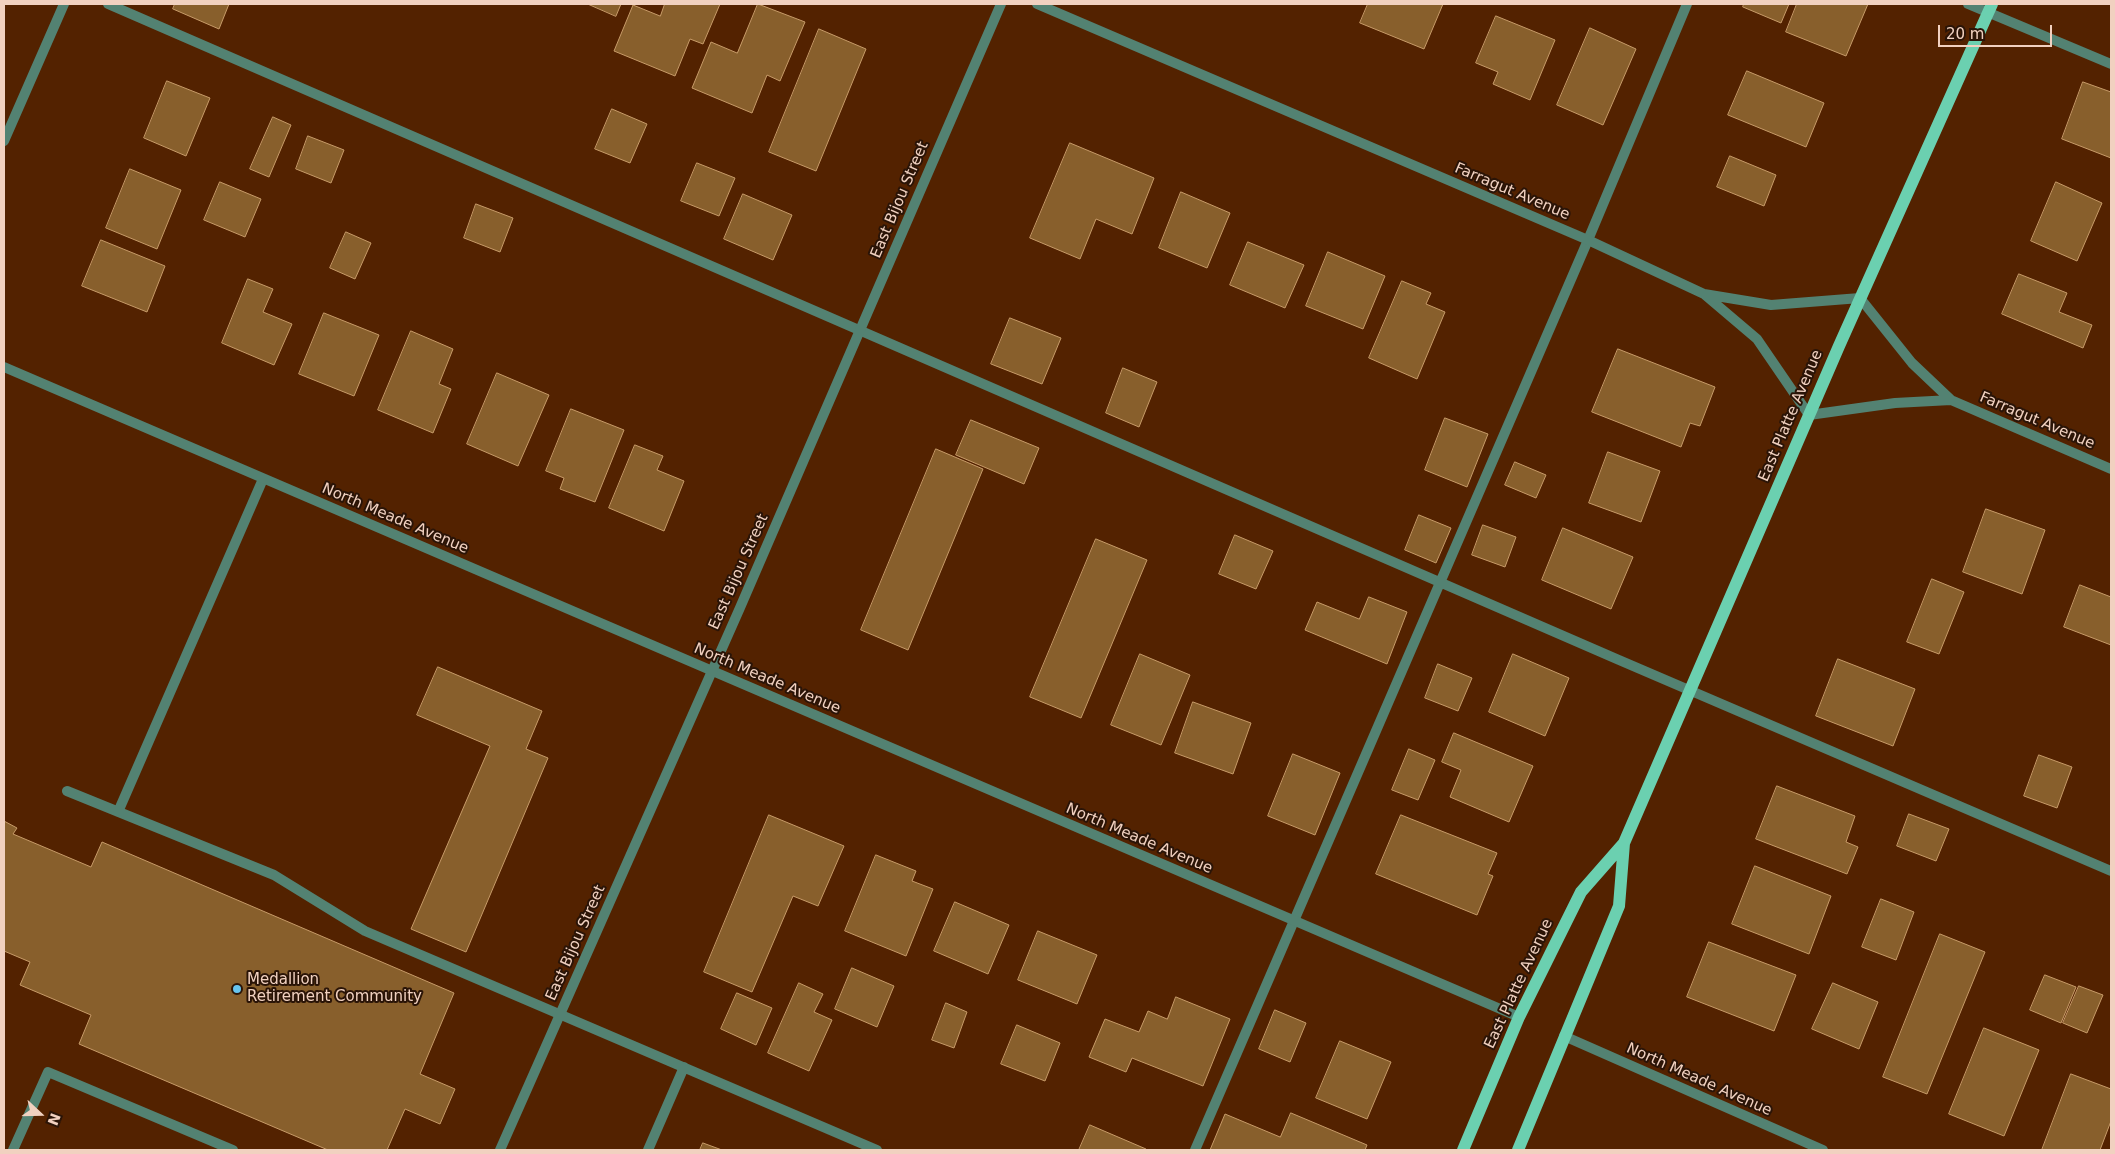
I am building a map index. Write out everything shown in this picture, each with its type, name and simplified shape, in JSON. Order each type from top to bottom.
[{"type":"main road","name":"East Platte Avenue","points":[[1463,1150],[1519,1017],[1581,892],[1624,843],[1860,298],[1990,8]]},
{"type":"main road","name":"East Platte Avenue","points":[[1518,1150],[1619,906],[1624,843]]},
{"type":"street","points":[[4,141],[64,4]]},
{"type":"street","points":[[108,4],[1690,691],[2111,871]]},
{"type":"street","name":"East Bijou Street","points":[[500,1150],[712,672],[1001,4]]},
{"type":"street","name":"Farragut Avenue","points":[[1037,4],[1588,240],[1704,294],[1771,305],[1860,298],[1912,363],[1951,400],[2111,469]]},
{"type":"street","points":[[1195,1150],[1441,583],[1687,4]]},
{"type":"street","points":[[1968,4],[1990,8],[2111,64]]},
{"type":"street","points":[[1704,294],[1757,339],[1809,415]]},
{"type":"street","name":"North Meade Avenue","points":[[4,367],[1519,1017]]},
{"type":"street","name":"Farragut Avenue","points":[[1809,415],[1895,403],[1951,400]]},
{"type":"street","points":[[118,812],[263,479]]},
{"type":"street","points":[[67,791],[274,876],[365,931],[877,1150]]},
{"type":"street","name":"North Meade Avenue","points":[[1564,1036],[1823,1150]]},
{"type":"street","points":[[648,1150],[684,1068]]},
{"type":"street","points":[[14,1150],[48,1072],[233,1150]]},
{"type":"building","points":[[175,4],[229,4],[219,29],[173,9]]},
{"type":"building","points":[[588,4],[621,4],[616,16]]},
{"type":"building","points":[[665,4],[720,4],[703,44],[690,39],[675,76],[614,51],[633,5],[660,16]]},
{"type":"building","points":[[758,4],[805,22],[780,81],[767,75],[752,113],[692,88],[711,42],[737,53]]},
{"type":"building","points":[[1368,4],[1443,4],[1424,49],[1360,23]]},
{"type":"building","points":[[1744,4],[1789,4],[1781,23],[1743,7]]},
{"type":"building","points":[[1797,4],[1868,4],[1846,56],[1786,32]]},
{"type":"building","points":[[1496,16],[1555,40],[1530,100],[1493,84],[1498,72],[1476,63]]},
{"type":"building","points":[[1590,28],[1636,49],[1603,125],[1557,105]]},
{"type":"building","points":[[819,29],[866,49],[816,171],[769,152]]},
{"type":"building","points":[[1747,71],[1824,103],[1806,147],[1728,115]]},
{"type":"building","points":[[167,81],[210,98],[186,156],[144,138]]},
{"type":"building","points":[[2083,82],[2111,92],[2111,158],[2062,139]]},
{"type":"building","points":[[612,109],[647,124],[630,163],[595,149]]},
{"type":"building","points":[[273,117],[291,125],[269,177],[250,169]]},
{"type":"building","points":[[308,136],[344,150],[331,183],[296,169]]},
{"type":"building","points":[[1070,143],[1154,178],[1132,234],[1096,219],[1080,259],[1030,238]]},
{"type":"building","points":[[1730,156],[1776,175],[1764,206],[1717,187]]},
{"type":"building","points":[[697,163],[735,178],[719,216],[681,201]]},
{"type":"building","points":[[130,169],[181,190],[157,249],[106,228]]},
{"type":"building","points":[[220,182],[261,199],[245,237],[204,220]]},
{"type":"building","points":[[2056,182],[2102,203],[2077,261],[2031,241]]},
{"type":"building","points":[[1181,192],[1230,213],[1207,268],[1159,248]]},
{"type":"building","points":[[743,194],[792,215],[773,260],[724,239]]},
{"type":"building","points":[[476,204],[513,218],[500,252],[464,238]]},
{"type":"building","points":[[346,232],[371,243],[355,279],[330,268]]},
{"type":"building","points":[[101,240],[165,266],[147,312],[82,286]]},
{"type":"building","points":[[1248,242],[1304,265],[1285,308],[1230,285]]},
{"type":"building","points":[[1328,252],[1385,276],[1363,329],[1306,306]]},
{"type":"building","points":[[2019,274],[2067,293],[2059,312],[2092,325],[2083,348],[2002,314]]},
{"type":"building","points":[[248,279],[273,289],[263,312],[292,324],[274,365],[222,343]]},
{"type":"building","points":[[1402,281],[1431,293],[1426,304],[1445,312],[1417,379],[1369,358]]},
{"type":"building","points":[[324,313],[379,335],[354,396],[299,374]]},
{"type":"building","points":[[1010,318],[1061,338],[1042,384],[991,364]]},
{"type":"building","points":[[411,331],[453,349],[439,384],[451,389],[433,433],[378,410]]},
{"type":"building","points":[[1618,349],[1715,387],[1700,426],[1690,423],[1681,447],[1592,412]]},
{"type":"building","points":[[1123,368],[1157,382],[1139,427],[1106,413]]},
{"type":"building","points":[[497,373],[549,395],[518,466],[467,444]]},
{"type":"building","points":[[571,409],[624,430],[595,502],[560,489],[564,478],[546,471]]},
{"type":"building","points":[[1445,418],[1488,434],[1467,487],[1425,470]]},
{"type":"building","points":[[971,420],[1039,448],[1024,484],[956,455]]},
{"type":"building","points":[[635,445],[663,456],[657,470],[684,481],[664,531],[609,508]]},
{"type":"building","points":[[936,449],[983,469],[908,650],[861,630]]},
{"type":"building","points":[[1608,452],[1660,471],[1641,522],[1589,503]]},
{"type":"building","points":[[1515,462],[1546,475],[1536,498],[1505,485]]},
{"type":"building","points":[[1986,509],[2045,530],[2022,594],[1963,572]]},
{"type":"building","points":[[1419,515],[1451,528],[1436,563],[1405,550]]},
{"type":"building","points":[[1483,525],[1516,537],[1505,567],[1472,555]]},
{"type":"building","points":[[1563,528],[1633,557],[1611,609],[1542,580]]},
{"type":"building","points":[[1235,535],[1273,551],[1256,589],[1219,574]]},
{"type":"building","points":[[1096,539],[1147,560],[1081,718],[1030,697]]},
{"type":"building","points":[[1932,579],[1964,592],[1939,654],[1907,642]]},
{"type":"building","points":[[2080,585],[2111,597],[2111,645],[2064,627]]},
{"type":"building","points":[[1369,597],[1407,612],[1387,664],[1305,630],[1317,602],[1359,619]]},
{"type":"building","points":[[1140,654],[1190,675],[1161,745],[1111,725]]},
{"type":"building","points":[[1513,654],[1569,678],[1545,736],[1489,712]]},
{"type":"building","points":[[1838,659],[1915,689],[1893,746],[1816,716]]},
{"type":"building","points":[[1438,664],[1472,678],[1458,711],[1425,698]]},
{"type":"building","points":[[438,667],[542,711],[526,749],[548,758],[466,952],[411,929],[490,746],[417,715]]},
{"type":"building","points":[[1193,702],[1251,723],[1233,774],[1175,753]]},
{"type":"building","points":[[1454,733],[1533,766],[1509,822],[1450,797],[1461,770],[1442,762]]},
{"type":"building","points":[[1409,749],[1435,760],[1418,800],[1392,790]]},
{"type":"building","points":[[1293,754],[1340,773],[1315,835],[1268,816]]},
{"type":"building","points":[[2039,755],[2072,767],[2057,808],[2024,796]]},
{"type":"building","points":[[1777,786],[1855,816],[1846,842],[1858,847],[1847,874],[1756,839]]},
{"type":"building","points":[[1909,814],[1949,829],[1936,861],[1897,846]]},
{"type":"building","points":[[769,815],[844,846],[818,906],[793,896],[752,992],[704,972]]},
{"type":"building","points":[[1401,815],[1497,853],[1488,874],[1493,876],[1477,915],[1376,874]]},
{"type":"building","name":"Medallion Retirement Community","points":[[4,821],[17,828],[13,834],[91,867],[102,842],[454,993],[420,1074],[455,1089],[440,1124],[405,1109],[387,1150],[328,1150],[79,1044],[91,1015],[20,985],[30,962],[4,951]]},
{"type":"building","points":[[876,855],[916,871],[912,881],[933,889],[906,956],[845,931]]},
{"type":"building","points":[[1755,866],[1831,896],[1809,954],[1732,924]]},
{"type":"building","points":[[1881,899],[1914,912],[1896,960],[1862,947]]},
{"type":"building","points":[[955,902],[1009,925],[988,974],[934,951]]},
{"type":"building","points":[[1038,931],[1097,955],[1077,1004],[1018,980]]},
{"type":"building","points":[[1940,934],[1985,952],[1927,1094],[1883,1077]]},
{"type":"building","points":[[1709,942],[1796,975],[1774,1031],[1687,997]]},
{"type":"building","points":[[852,968],[894,986],[877,1027],[835,1009]]},
{"type":"building","points":[[2045,975],[2076,987],[2061,1023],[2030,1010]]},
{"type":"building","points":[[799,983],[823,994],[814,1012],[832,1020],[809,1071],[768,1053]]},
{"type":"building","points":[[1833,983],[1878,1002],[1859,1049],[1812,1029]]},
{"type":"building","points":[[2079,986],[2103,995],[2087,1033],[2063,1023]]},
{"type":"building","points":[[737,993],[772,1008],[756,1045],[721,1029]]},
{"type":"building","points":[[1176,997],[1230,1019],[1203,1086],[1132,1058],[1126,1072],[1089,1057],[1105,1019],[1139,1032],[1148,1011],[1167,1019]]},
{"type":"building","points":[[946,1003],[967,1012],[954,1048],[932,1040]]},
{"type":"building","points":[[1275,1010],[1306,1023],[1290,1062],[1259,1049]]},
{"type":"building","points":[[1017,1025],[1060,1043],[1045,1081],[1001,1064]]},
{"type":"building","points":[[1984,1028],[2039,1050],[2004,1136],[1949,1114]]},
{"type":"building","points":[[1340,1041],[1391,1062],[1367,1119],[1316,1098]]},
{"type":"building","points":[[2071,1074],[2111,1089],[2111,1121],[2100,1150],[2042,1150]]},
{"type":"building","points":[[1291,1113],[1367,1145],[1365,1150],[1210,1150],[1225,1114],[1280,1137]]},
{"type":"building","points":[[1090,1125],[1146,1149],[1079,1150]]},
{"type":"building","points":[[703,1143],[722,1150],[700,1150]]},
{"type":"place","name":"Medallion Retirement Community","points":[[237,989]]}]
